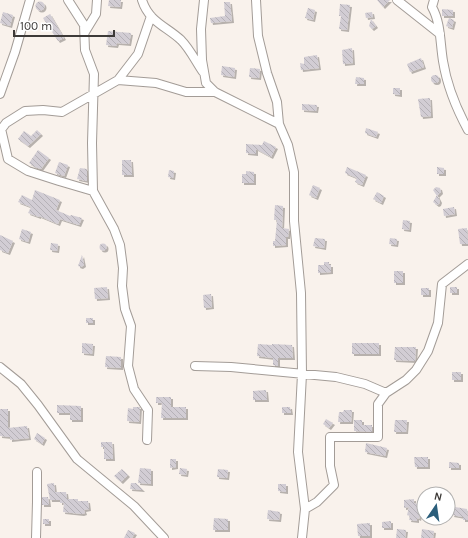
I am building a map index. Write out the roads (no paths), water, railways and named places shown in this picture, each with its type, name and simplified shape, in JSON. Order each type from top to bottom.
[{"type":"street","points":[[0,94],[15,52],[30,0]]},
{"type":"street","points":[[68,0],[84,25],[85,50],[94,74],[92,143],[93,191],[114,229],[120,245],[125,309],[131,326],[128,366],[134,389],[148,410],[147,440]]},
{"type":"street","points":[[84,33],[96,14],[98,0]]},
{"type":"street","points":[[142,0],[156,22],[182,41],[204,74]]},
{"type":"street","points":[[204,0],[200,29],[202,60],[206,83],[214,92],[279,124]]},
{"type":"street","points":[[256,0],[258,36],[267,73],[277,102],[279,124],[288,145],[294,172],[294,221],[301,293],[302,374],[298,452],[305,509],[302,538]]},
{"type":"street","points":[[397,0],[440,34]]},
{"type":"street","points":[[434,0],[432,6],[440,34],[442,60],[448,85],[465,120],[468,130]]},
{"type":"street","points":[[93,191],[28,171],[8,159],[1,130],[6,123],[25,111],[43,110],[62,112],[118,80],[138,54],[151,16]]},
{"type":"street","points":[[118,80],[156,83],[186,92],[214,92]]},
{"type":"street","points":[[305,509],[317,502],[334,485],[330,466],[330,438],[378,437],[378,404],[386,393],[406,380],[416,370],[428,351],[438,323],[442,284],[468,264]]},
{"type":"street","points":[[195,366],[231,367],[336,377],[365,384],[386,393]]},
{"type":"street","points":[[0,367],[21,384],[38,404],[77,459],[134,506],[164,538]]},
{"type":"street","points":[[36,538],[38,502],[37,472]]}]
